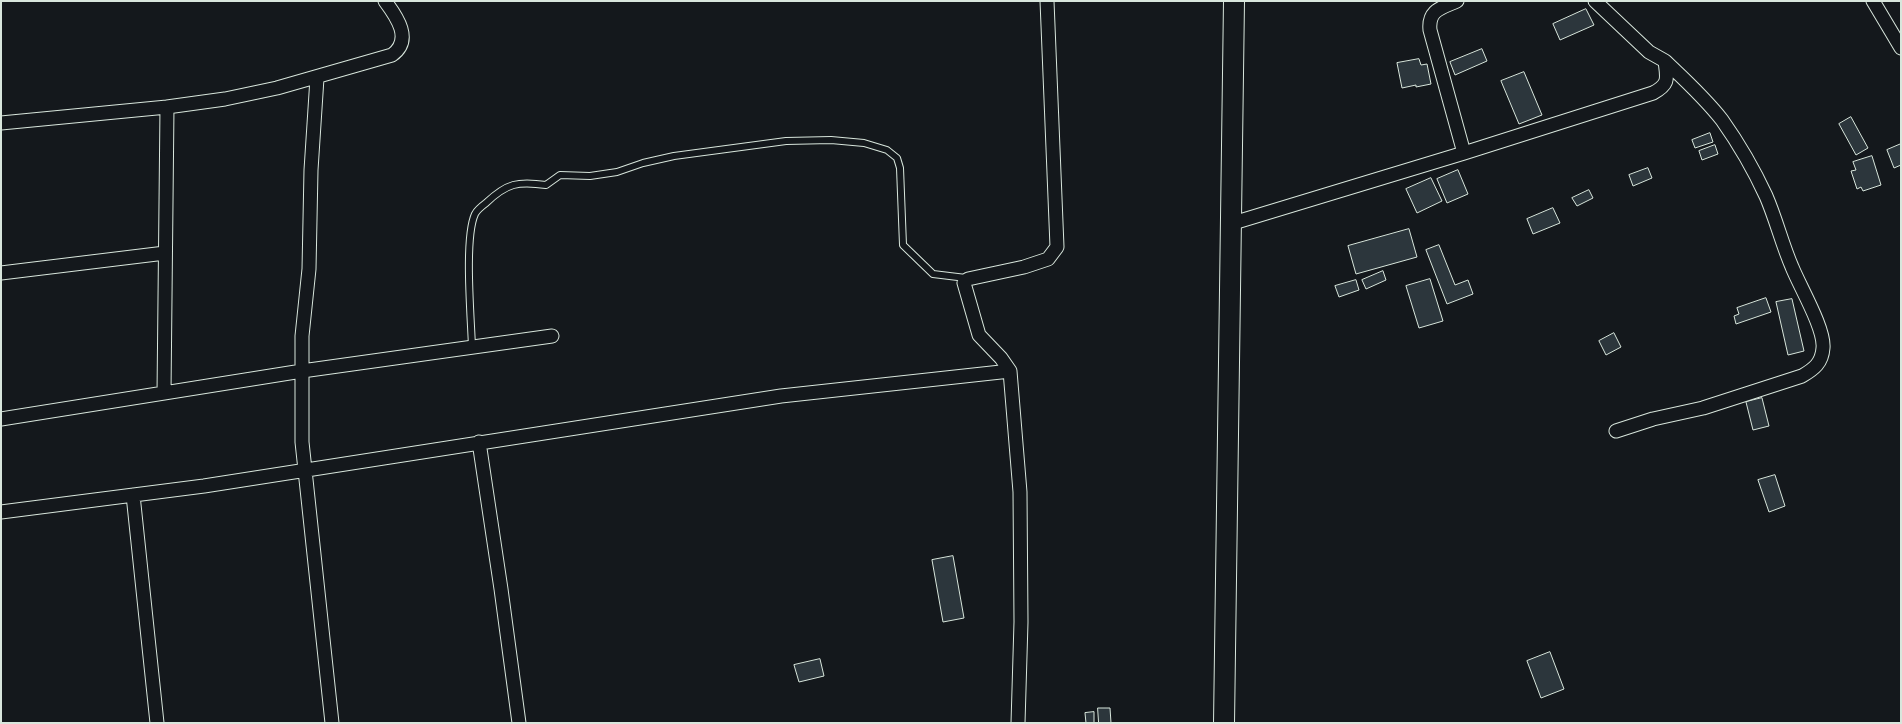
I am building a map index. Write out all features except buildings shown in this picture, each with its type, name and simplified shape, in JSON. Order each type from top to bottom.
[{"type":"main road","points":[[1224,723],[1234,1]]},
{"type":"street","points":[[1,123],[167,107],[225,99],[317,78],[392,55],[399,50],[402,44],[403,35],[392,10],[385,1]]},
{"type":"street","points":[[1018,723],[1020,492],[1010,371],[1001,358],[978,335],[964,285],[968,279],[1048,259],[1057,247],[1047,1]]},
{"type":"street","points":[[1458,1],[1441,7],[1433,13],[1429,20],[1430,30],[1464,153]]},
{"type":"street","points":[[1596,1],[1648,52],[1665,61],[1703,98],[1722,120],[1747,160],[1766,197],[1792,267],[1822,335],[1823,348],[1820,360],[1814,369],[1802,376],[1703,408],[1653,419],[1616,431]]},
{"type":"street","points":[[1873,1],[1901,47]]},
{"type":"street","points":[[1230,224],[1464,153],[1654,93],[1663,88],[1668,79],[1665,61]]},
{"type":"street","points":[[317,78],[311,170],[309,270],[302,336],[302,442],[332,723]]},
{"type":"street","points":[[164,393],[167,107]]},
{"type":"street","points":[[1,273],[165,253]]},
{"type":"street","points":[[1,420],[302,371],[552,336]]},
{"type":"street","points":[[1,512],[133,495],[305,470],[781,396],[1010,371]]},
{"type":"street","points":[[479,442],[502,589],[519,723]]},
{"type":"street","points":[[133,495],[157,723]]},
{"type":"lane","points":[[472,347],[470,238],[475,213],[508,185],[528,183],[546,185],[560,175],[590,176],[617,172],[642,163],[674,156],[786,141],[831,140],[864,143],[887,150],[897,158],[900,168],[903,246],[933,274],[968,279]]}]
